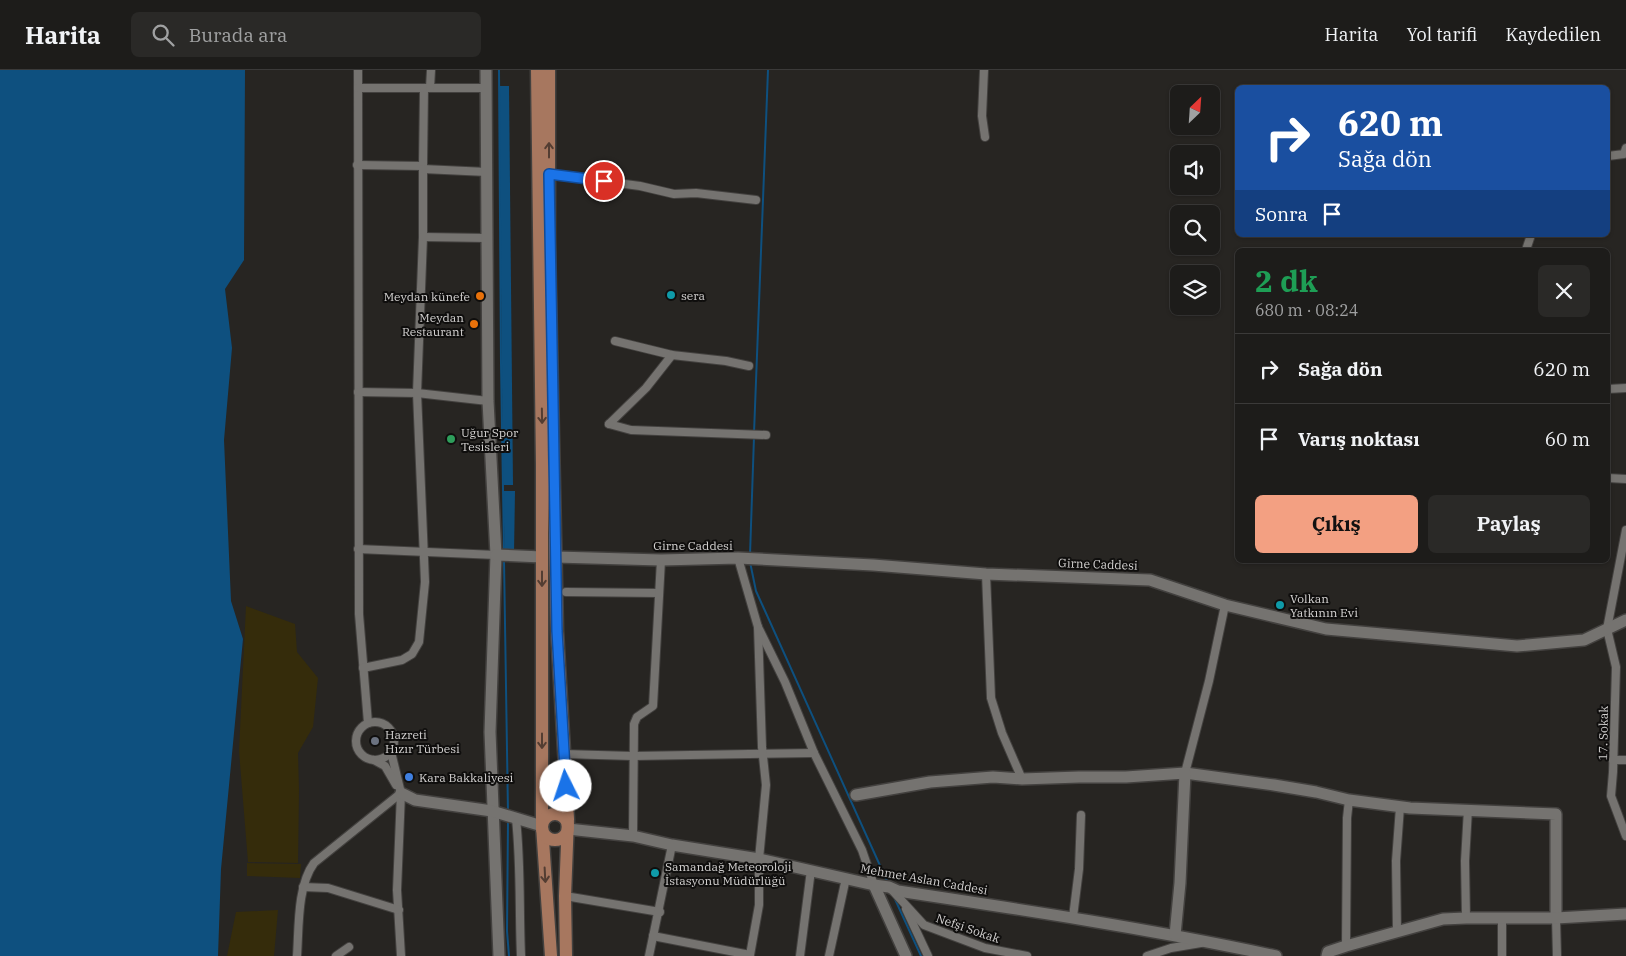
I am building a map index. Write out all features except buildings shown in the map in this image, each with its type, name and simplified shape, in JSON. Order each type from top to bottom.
[{"type":"main road","points":[[537,70],[542,464],[542,826],[551,956]]},
{"type":"main road","points":[[549,70],[557,631],[568,829],[565,896],[566,956]]},
{"type":"main road","points":[[556,814],[564,817],[568,824],[568,829],[562,838],[554,840],[547,837],[542,826],[548,816],[556,814]]},
{"type":"street","points":[[358,70],[358,549],[359,614],[368,723]]},
{"type":"street","points":[[363,668],[402,660],[412,654],[418,647],[425,582],[417,393],[423,237],[423,168],[427,88],[431,70]]},
{"type":"street","points":[[486,70],[488,400],[496,555],[490,732],[499,956]]},
{"type":"street","points":[[984,70],[982,116],[985,137]]},
{"type":"street","points":[[358,88],[486,88]]},
{"type":"street","points":[[1610,156],[1624,154],[1626,148]]},
{"type":"street","points":[[357,165],[487,172]]},
{"type":"street","points":[[549,174],[640,186],[674,194],[696,193],[756,200]]},
{"type":"street","points":[[423,237],[487,238]]},
{"type":"street","points":[[615,341],[672,355],[726,361],[749,366]]},
{"type":"street","points":[[672,355],[646,388],[609,424],[631,430],[766,436]]},
{"type":"street","points":[[1610,390],[1626,388]]},
{"type":"street","points":[[358,392],[417,393],[488,400]]},
{"type":"street","points":[[1610,478],[1626,479]]},
{"type":"street","points":[[1607,629],[1626,530]]},
{"type":"street","points":[[358,549],[542,557]]},
{"type":"street","name":"Girne Caddesi","points":[[556,558],[661,560],[738,558],[873,565],[986,574],[1150,580],[1225,605],[1326,629],[1517,646],[1584,640],[1626,620]]},
{"type":"street","points":[[738,558],[758,627],[814,753],[862,850],[874,885],[906,956]]},
{"type":"street","points":[[634,836],[633,756],[636,718],[653,706],[661,560]]},
{"type":"street","points":[[986,574],[991,698],[1002,733],[1022,779]]},
{"type":"street","points":[[566,592],[660,593]]},
{"type":"street","points":[[1175,935],[1180,883],[1185,773],[1209,681],[1225,605]]},
{"type":"street","points":[[653,936],[750,955],[760,905],[759,859],[766,785],[762,754],[758,627]]},
{"type":"street","name":"17. Sokak","points":[[1607,629],[1616,667],[1614,760],[1611,796],[1626,836]]},
{"type":"street","points":[[401,956],[398,890],[401,793],[391,752],[395,741],[391,729],[381,722],[368,723],[359,731],[356,744],[362,755],[384,766],[401,793],[415,800],[492,811],[542,826]]},
{"type":"street","points":[[374,760],[380,759],[391,752]]},
{"type":"street","points":[[563,754],[633,756],[814,753]]},
{"type":"street","points":[[1614,760],[1626,760]]},
{"type":"street","points":[[856,795],[930,782],[993,777],[1022,779],[1126,777],[1185,773],[1400,807],[1556,814],[1557,956]]},
{"type":"street","points":[[297,956],[303,887],[308,871],[314,863],[401,793]]},
{"type":"street","points":[[1346,946],[1347,818],[1349,800]]},
{"type":"street","points":[[1397,932],[1396,860],[1400,807]]},
{"type":"street","points":[[1466,918],[1465,860],[1468,809]]},
{"type":"street","points":[[1074,917],[1079,869],[1081,815]]},
{"type":"street","points":[[516,819],[521,888],[519,916],[521,956]]},
{"type":"street","name":"Mehmet Aslan Caddesi","points":[[568,829],[634,836],[672,845],[759,859],[889,887],[898,891],[1074,917],[1276,956]]},
{"type":"street","points":[[649,956],[660,912],[672,845]]},
{"type":"street","points":[[800,956],[811,870]]},
{"type":"street","points":[[829,956],[846,878]]},
{"type":"street","points":[[303,887],[328,888],[399,910]]},
{"type":"street","name":"Nefşi Sokak","points":[[889,887],[924,925],[986,948],[1027,956]]},
{"type":"street","points":[[565,896],[660,912]]},
{"type":"street","points":[[903,902],[928,956]]},
{"type":"street","points":[[1327,956],[1328,952],[1346,946],[1443,919],[1556,918],[1626,914]]},
{"type":"street","points":[[1502,918],[1502,956]]},
{"type":"street","points":[[1147,956],[1171,948],[1210,942]]},
{"type":"street","points":[[336,956],[349,948]]},
{"type":"sand","points":[[246,606],[295,624],[297,652],[318,678],[313,727],[298,753],[298,863],[248,862],[239,751]]},
{"type":"sand","points":[[247,863],[301,864],[300,878],[247,876]]},
{"type":"sand","points":[[278,910],[274,956],[227,956],[236,912]]},
{"type":"water","points":[[0,70],[245,70],[244,260],[225,289],[232,348],[224,440],[231,601],[243,639],[221,869],[218,956],[0,956]]},
{"type":"water","points":[[499,86],[509,86],[513,485],[503,485]]},
{"type":"water","points":[[503,491],[515,491],[514,554],[505,554]]},
{"type":"waterway","points":[[499,70],[504,550]]},
{"type":"waterway","points":[[754,433],[768,70]]},
{"type":"waterway","points":[[750,555],[754,437]]},
{"type":"waterway","points":[[504,560],[508,813]]},
{"type":"waterway","points":[[750,562],[756,591],[887,881]]},
{"type":"waterway","points":[[508,820],[507,931],[509,956]]},
{"type":"waterway","points":[[894,897],[921,956]]},
{"type":"place","name":"sera","points":[[671,295]]},
{"type":"place","name":"Meydan künefe","points":[[480,296]]},
{"type":"place","name":"Meydan Restaurant","points":[[474,324]]},
{"type":"place","name":"Uğur Spor Tesisleri","points":[[451,439]]},
{"type":"place","name":"Volkan Yatkının Evi","points":[[1280,605]]},
{"type":"place","name":"Hazreti Hızır Türbesi","points":[[375,741]]},
{"type":"place","name":"Kara Bakkaliyesi","points":[[409,777]]},
{"type":"place","name":"Samandağ Meteoroloji İstasyonu Müdürlüğü","points":[[655,873]]},
{"type":"route","points":[[566,786],[557,631],[549,174],[604,181]]}]
